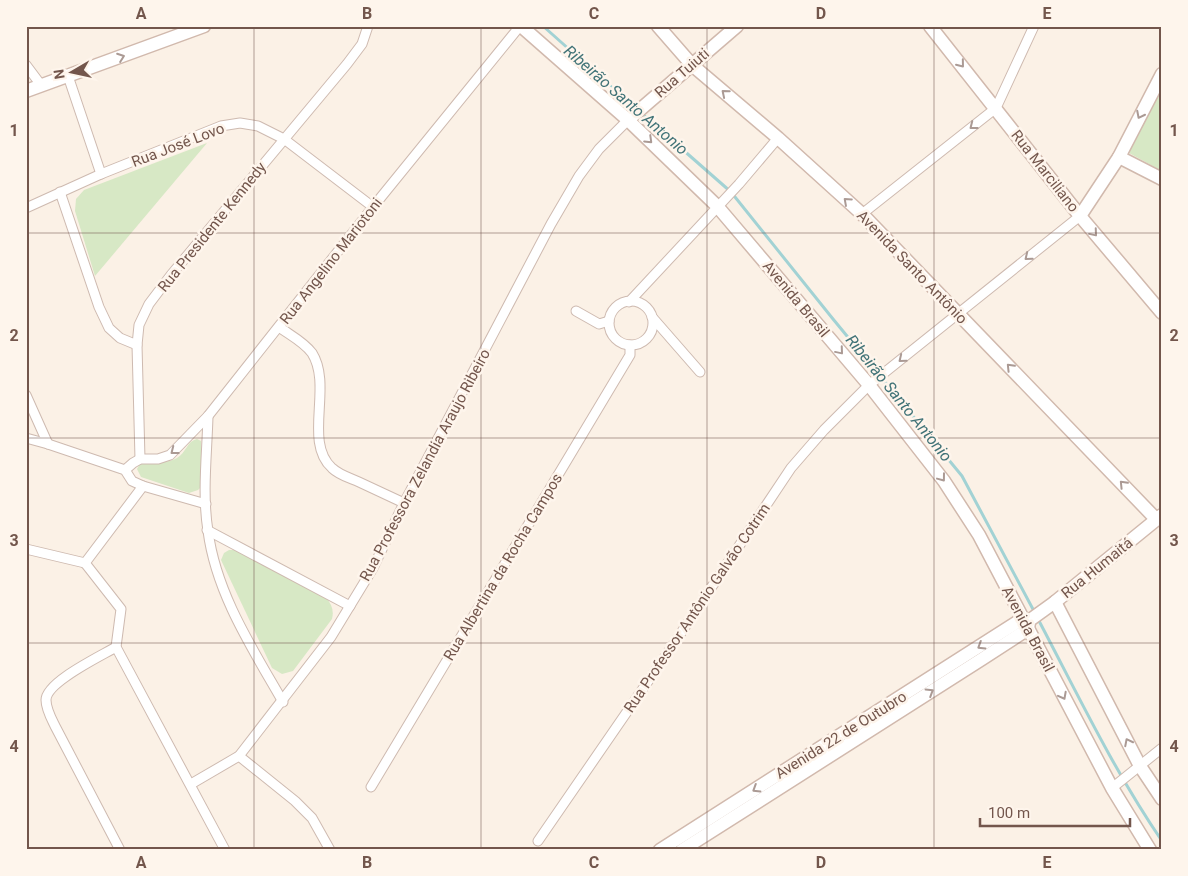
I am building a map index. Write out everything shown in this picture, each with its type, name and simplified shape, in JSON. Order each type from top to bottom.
[{"type":"main road","points":[[26,92],[204,26]]},
{"type":"main road","name":"Avenida Brasil","points":[[520,26],[631,117],[721,202],[873,382],[944,481],[979,535],[1028,621],[1150,850]]},
{"type":"main road","name":"Avenida Santo Antônio","points":[[658,26],[692,65],[778,138],[862,214],[1159,517]]},
{"type":"main road","name":"Rua Tuiuti","points":[[631,117],[737,26]]},
{"type":"main road","name":"Rua Marciliano","points":[[930,26],[1080,216],[1162,313]]},
{"type":"main road","points":[[1080,216],[1119,157],[1162,74]]},
{"type":"main road","points":[[1119,157],[1162,179]]},
{"type":"main road","name":"Rua Humaitá","points":[[1028,621],[1159,517]]},
{"type":"main road","points":[[1050,605],[1135,769],[1162,799]]},
{"type":"main road","name":"Avenida 22 de Outubro","points":[[660,850],[1028,621]]},
{"type":"main road","name":"Avenida 22 de Outubro","points":[[682,850],[1028,621]]},
{"type":"street","name":"Rua Presidente Kennedy","points":[[140,459],[137,345],[139,325],[149,304],[347,64],[362,44],[368,26]]},
{"type":"street","name":"Rua Angelino Mariotoni","points":[[140,459],[158,459],[170,455],[208,416],[373,207],[520,26]]},
{"type":"street","points":[[862,214],[996,108],[1034,26]]},
{"type":"street","points":[[26,65],[41,85]]},
{"type":"street","points":[[68,76],[101,174]]},
{"type":"street","name":"Rua Professora Zelandia Araujo Ribeiro","points":[[190,784],[239,756],[332,637],[373,568],[404,504],[565,200],[599,148],[631,117]]},
{"type":"street","name":"Rua José Lovo","points":[[26,208],[101,174],[222,126],[240,123],[258,126],[284,139],[373,207]]},
{"type":"street","points":[[629,302],[778,138]]},
{"type":"street","points":[[60,192],[99,307],[109,328],[120,338],[137,345]]},
{"type":"street","name":"Rua Professor Antônio Galvão Cotrim","points":[[538,841],[673,645],[791,468],[824,430],[873,382],[1080,216]]},
{"type":"street","points":[[652,317],[653,324],[648,337],[636,344],[630,345],[617,340],[612,335],[611,314],[622,303],[636,302],[643,305],[700,372]]},
{"type":"street","points":[[576,311],[599,324],[610,321]]},
{"type":"street","points":[[279,327],[301,342],[312,353],[318,366],[321,385],[319,439],[323,457],[332,469],[404,504]]},
{"type":"street","name":"Rua Albertina da Rocha Campos","points":[[371,787],[630,355],[630,345]]},
{"type":"street","points":[[26,395],[48,444]]},
{"type":"street","points":[[208,416],[206,504],[207,530],[212,554],[224,589],[242,630],[283,702]]},
{"type":"street","points":[[26,438],[125,470],[132,481],[143,486],[206,504]]},
{"type":"street","points":[[125,470],[140,459]]},
{"type":"street","points":[[85,563],[143,486]]},
{"type":"street","points":[[207,530],[350,606]]},
{"type":"street","points":[[26,549],[85,563],[121,609],[116,646],[225,850]]},
{"type":"street","points":[[116,646],[60,681],[50,690],[46,698],[48,710],[67,750],[120,850]]},
{"type":"street","points":[[1115,785],[1162,748]]},
{"type":"street","points":[[239,756],[295,801],[312,818],[330,850]]},
{"type":"green space","points":[[1162,78],[1162,171],[1129,153]]},
{"type":"green space","points":[[207,143],[95,276],[75,211],[76,199],[84,190]]},
{"type":"green space","points":[[197,439],[201,441],[201,487],[198,490],[189,493],[141,477],[137,469],[141,462],[173,460],[180,456],[191,442]]},
{"type":"green space","points":[[229,550],[236,550],[326,598],[330,603],[333,610],[332,619],[293,671],[282,674],[272,668],[221,560],[224,553]]},
{"type":"waterway","name":"Ribeirão Santo Antonio","points":[[543,26],[636,109]]},
{"type":"waterway","name":"Ribeirão Santo Antonio","points":[[641,113],[731,192],[962,476],[1035,613]]},
{"type":"waterway","name":"Ribeirão Santo Antonio","points":[[1038,619],[1112,760],[1162,841]]}]
